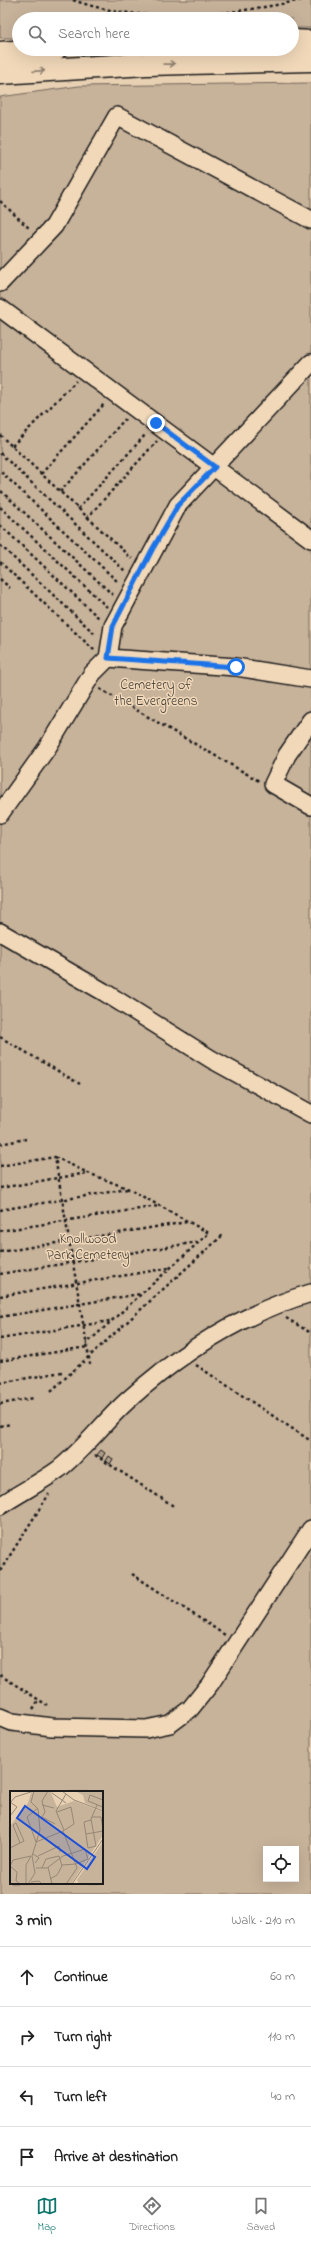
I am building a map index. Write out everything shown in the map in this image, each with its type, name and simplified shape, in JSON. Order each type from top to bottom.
[{"type":"highway","points":[[299,41],[311,42]]},
{"type":"highway","points":[[0,53],[12,52]]},
{"type":"highway","points":[[0,74],[146,64],[311,60]]},
{"type":"lane","points":[[0,283],[54,226],[117,116],[311,220]]},
{"type":"lane","points":[[0,308],[311,539]]},
{"type":"lane","points":[[0,814],[48,748],[87,681],[108,655],[127,599],[178,505],[311,363]]},
{"type":"lane","points":[[108,655],[236,667],[311,679]]},
{"type":"lane","points":[[311,720],[287,755],[273,784],[311,806]]},
{"type":"lane","points":[[0,932],[104,992],[211,1059],[311,1114]]},
{"type":"lane","points":[[0,1506],[60,1468],[126,1402],[161,1371],[218,1334],[269,1307],[311,1293]]},
{"type":"lane","points":[[0,1717],[12,1722],[52,1727],[146,1729],[170,1724],[190,1709],[210,1684],[311,1529]]},
{"type":"path","points":[[73,0],[112,12]]},
{"type":"path","points":[[211,12],[258,8],[302,0]]},
{"type":"path","points":[[0,201],[30,229]]},
{"type":"path","points":[[12,446],[85,371]]},
{"type":"path","points":[[41,474],[115,393]]},
{"type":"path","points":[[60,492],[135,408]]},
{"type":"path","points":[[78,509],[162,427]]},
{"type":"path","points":[[87,518],[162,427]]},
{"type":"path","points":[[0,435],[87,518],[127,599]]},
{"type":"path","points":[[0,454],[127,599]]},
{"type":"path","points":[[1,472],[127,599]]},
{"type":"path","points":[[1,490],[127,599]]},
{"type":"path","points":[[0,507],[127,599]]},
{"type":"path","points":[[0,525],[127,599]]},
{"type":"path","points":[[0,545],[108,655]]},
{"type":"path","points":[[0,562],[108,655]]},
{"type":"path","points":[[0,579],[10,588]]},
{"type":"path","points":[[87,681],[260,782],[273,784]]},
{"type":"path","points":[[0,1037],[80,1084]]},
{"type":"path","points":[[0,1144],[26,1139]]},
{"type":"path","points":[[55,1157],[90,1364]]},
{"type":"path","points":[[0,1166],[55,1157],[88,1173],[129,1189],[208,1233],[86,1345],[0,1361]]},
{"type":"path","points":[[0,1188],[88,1173]]},
{"type":"path","points":[[0,1210],[129,1189]]},
{"type":"path","points":[[0,1231],[158,1206]]},
{"type":"path","points":[[0,1252],[188,1222]]},
{"type":"path","points":[[51,1391],[224,1234]]},
{"type":"path","points":[[0,1274],[198,1242]]},
{"type":"path","points":[[0,1296],[170,1268]]},
{"type":"path","points":[[0,1318],[141,1294]]},
{"type":"path","points":[[282,1316],[311,1333]]},
{"type":"path","points":[[0,1339],[112,1321]]},
{"type":"path","points":[[195,1364],[311,1441]]},
{"type":"path","points":[[0,1382],[62,1372]]},
{"type":"path","points":[[0,1404],[34,1398]]},
{"type":"path","points":[[0,1426],[11,1424]]},
{"type":"path","points":[[89,1451],[175,1507]]},
{"type":"path","points":[[0,1571],[51,1491]]},
{"type":"path","points":[[132,1574],[237,1643]]},
{"type":"path","points":[[0,1675],[47,1705]]},
{"type":"green space","points":[[0,0],[311,0],[311,28],[299,28],[299,12],[12,12],[12,38],[0,38]]},
{"type":"green space","name":"Cemetery of the Evergreens","points":[[311,83],[311,1894],[0,1894],[0,97],[79,86]]},
{"type":"building","points":[[101,1450],[105,1453],[102,1458],[97,1455]]},
{"type":"building","points":[[109,1456],[113,1459],[110,1464],[106,1461]]},
{"type":"route","points":[[156,423],[215,467],[178,505],[152,550],[113,626],[108,658],[236,667]]},
{"type":"park label","name":"Knollwood Park Cemetery","points":[[88,1248]]}]
